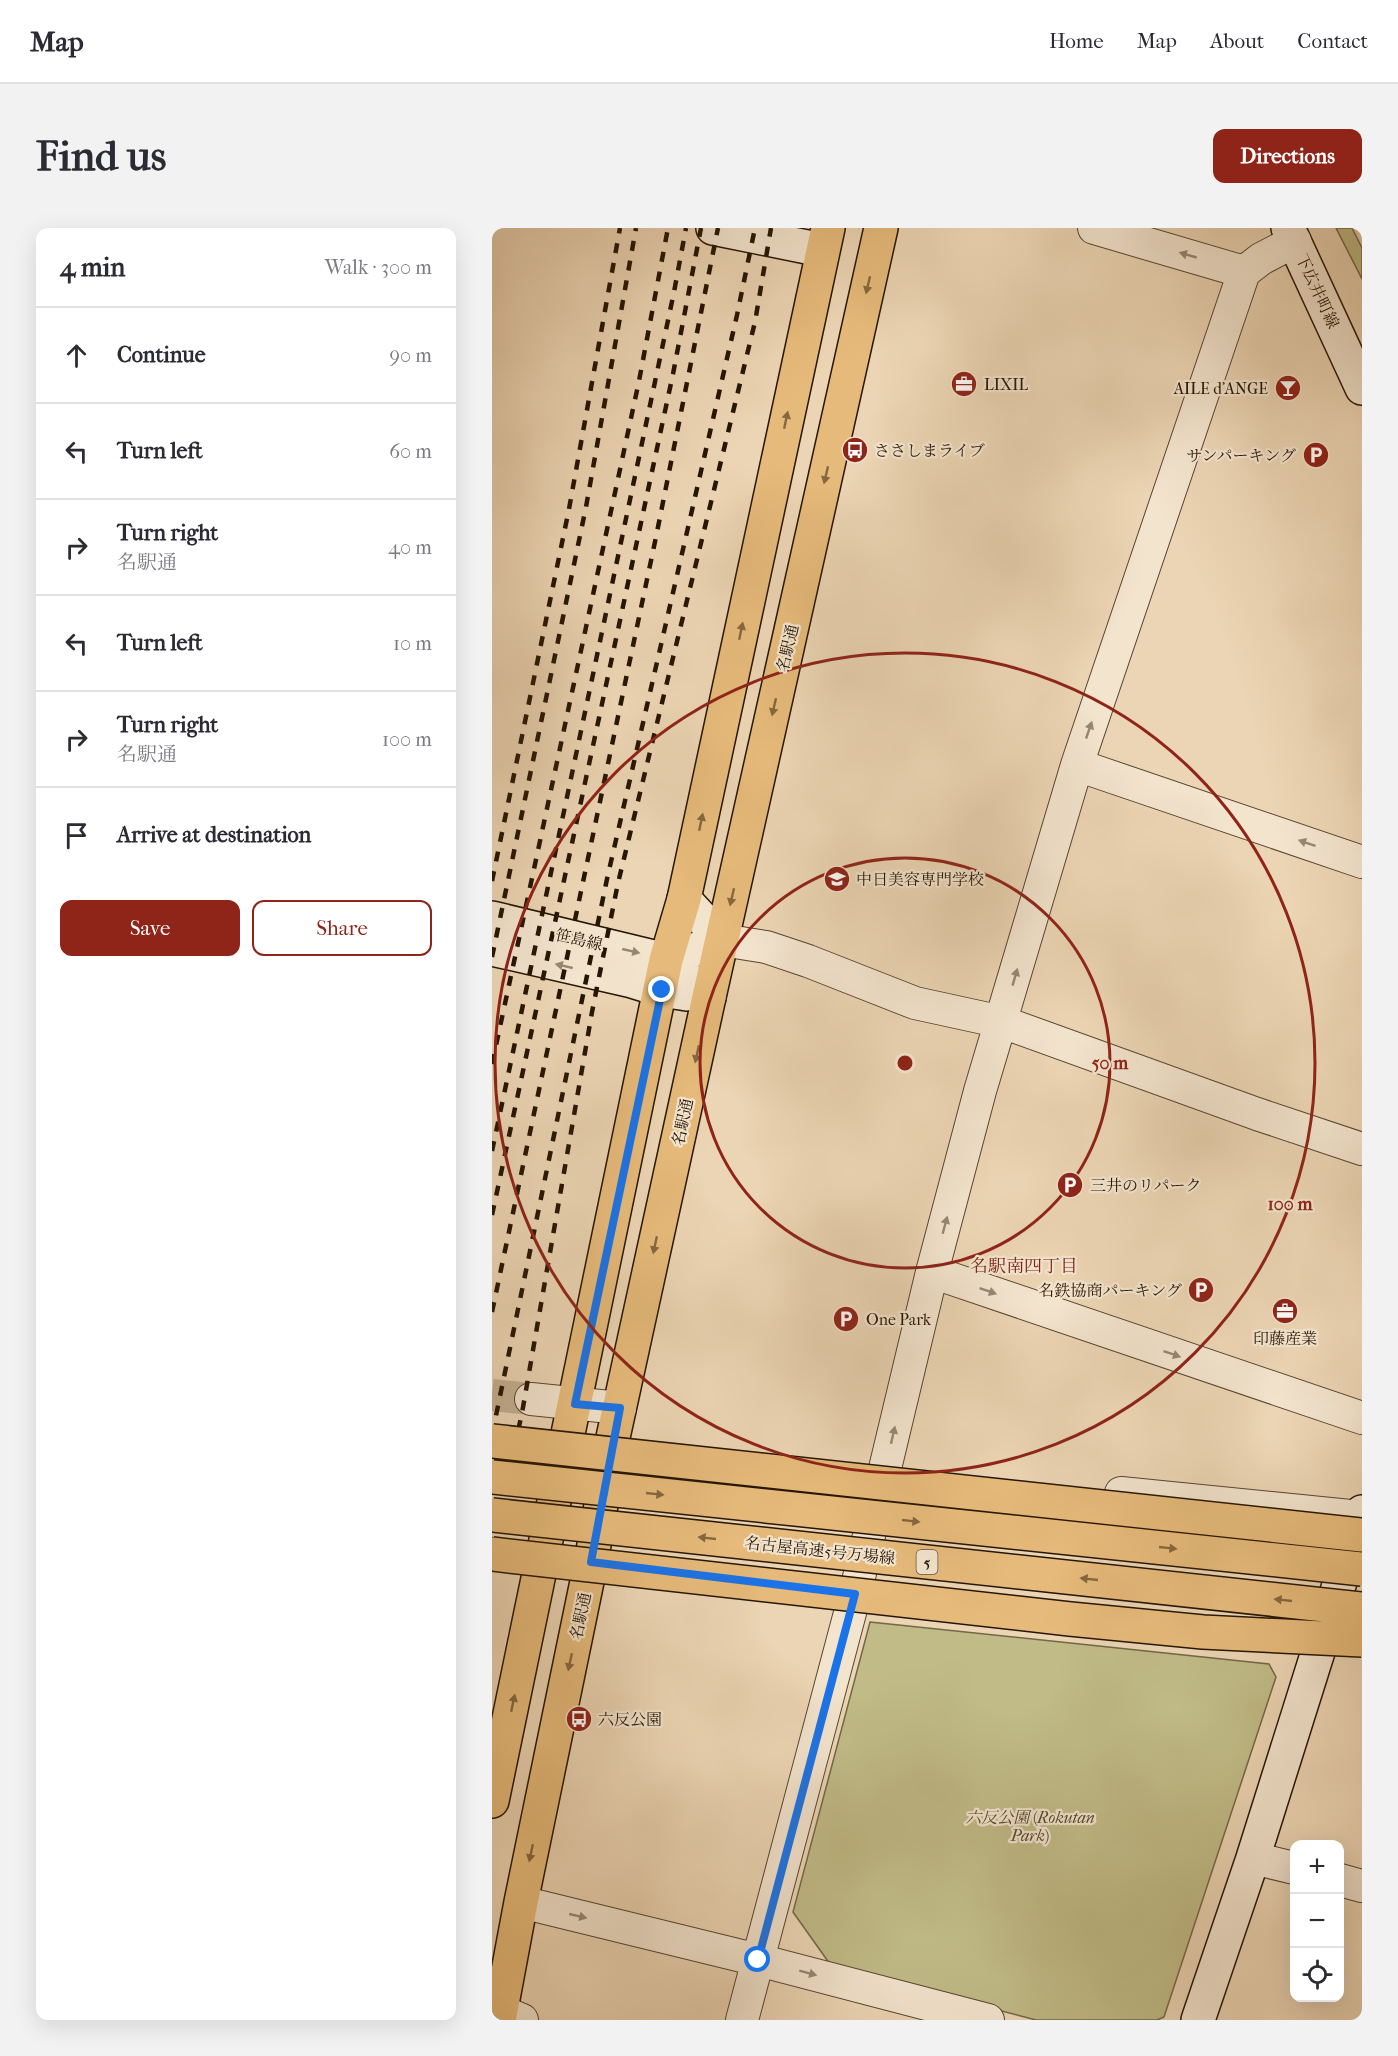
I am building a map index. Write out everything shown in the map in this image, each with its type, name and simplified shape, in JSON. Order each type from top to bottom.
[{"type":"main road","name":"名駅通","points":[[507,2017],[521,1902],[591,1562],[612,1442],[881,228]]},
{"type":"main road","points":[[492,1801],[664,975],[684,899],[825,239]]},
{"type":"main road","points":[[492,1442],[1362,1520]]},
{"type":"main road","points":[[492,1477],[1362,1569]]},
{"type":"main road","name":"名古屋高速5号万場線","points":[[492,1515],[1362,1609]]},
{"type":"main road","points":[[492,1554],[1203,1632],[1362,1640]]},
{"type":"street","points":[[713,228],[825,239]]},
{"type":"street","points":[[1094,228],[1244,272]]},
{"type":"street","points":[[742,2020],[855,1594],[932,1272],[980,1091],[1077,765],[1244,272],[1292,234]]},
{"type":"street","name":"下広井町線","points":[[1292,234],[1362,388]]},
{"type":"street","points":[[1077,765],[1362,862]]},
{"type":"street","points":[[684,899],[722,940],[766,947],[915,1003],[1002,1022],[1257,1114],[1362,1149]]},
{"type":"street","name":"笹島線","points":[[492,918],[664,975]]},
{"type":"street","points":[[664,975],[722,940]]},
{"type":"street","name":"笹島線","points":[[492,949],[632,981],[664,975]]},
{"type":"street","points":[[664,975],[709,997]]},
{"type":"street","points":[[932,1272],[1362,1418]]},
{"type":"street","points":[[531,1399],[620,1408]]},
{"type":"street","points":[[612,1442],[1362,1520],[1198,2020]]},
{"type":"street","points":[[591,1562],[855,1594],[1362,1647]]},
{"type":"street","points":[[1253,1858],[1290,1868]]},
{"type":"street","points":[[1344,1881],[1362,1886]]},
{"type":"street","points":[[521,1902],[758,1960],[988,2020]]},
{"type":"green space","points":[[1336,228],[1352,228],[1362,248],[1362,279]]},
{"type":"green space","name":"六反公園 (Rokutan Park)","points":[[870,1622],[1269,1664],[1276,1677],[1164,2017],[1157,2020],[1036,2020],[832,1967],[793,1912]]},
{"type":"tunnel","points":[[492,1395],[531,1399]]},
{"type":"railway","points":[[492,881],[569,509],[620,228]]},
{"type":"railway","points":[[492,957],[586,507],[636,228]]},
{"type":"railway","points":[[492,1064],[639,381],[668,228]]},
{"type":"railway","points":[[492,1151],[686,228]]},
{"type":"railway","points":[[492,1215],[673,374],[701,228]]},
{"type":"railway","points":[[492,1312],[656,537],[718,228]]},
{"type":"railway","points":[[492,1435],[607,879],[755,228]]},
{"type":"railway","points":[[492,1547],[522,1413],[592,1012],[618,883],[755,322],[771,228]]},
{"type":"place","name":"LIXIL","points":[[964,384]]},
{"type":"place","name":"AILE d'ANGE","points":[[1288,388]]},
{"type":"place","name":"ささしまライブ","points":[[855,450]]},
{"type":"place","name":"サンパーキング","points":[[1316,455]]},
{"type":"place","name":"中日美容専門学校","points":[[837,879]]},
{"type":"place","name":"三井のリパーク","points":[[1070,1185]]},
{"type":"place","name":"名鉄協商パーキング","points":[[1201,1290]]},
{"type":"place","name":"印藤産業","points":[[1285,1311]]},
{"type":"place","name":"One Park","points":[[846,1319]]},
{"type":"place","name":"六反公園","points":[[579,1719]]},
{"type":"district","name":"名駅南四丁目","points":[[1024,1266]]},
{"type":"route","points":[[662,990],[575,1404],[620,1408],[591,1562],[855,1594],[758,1960]]}]
